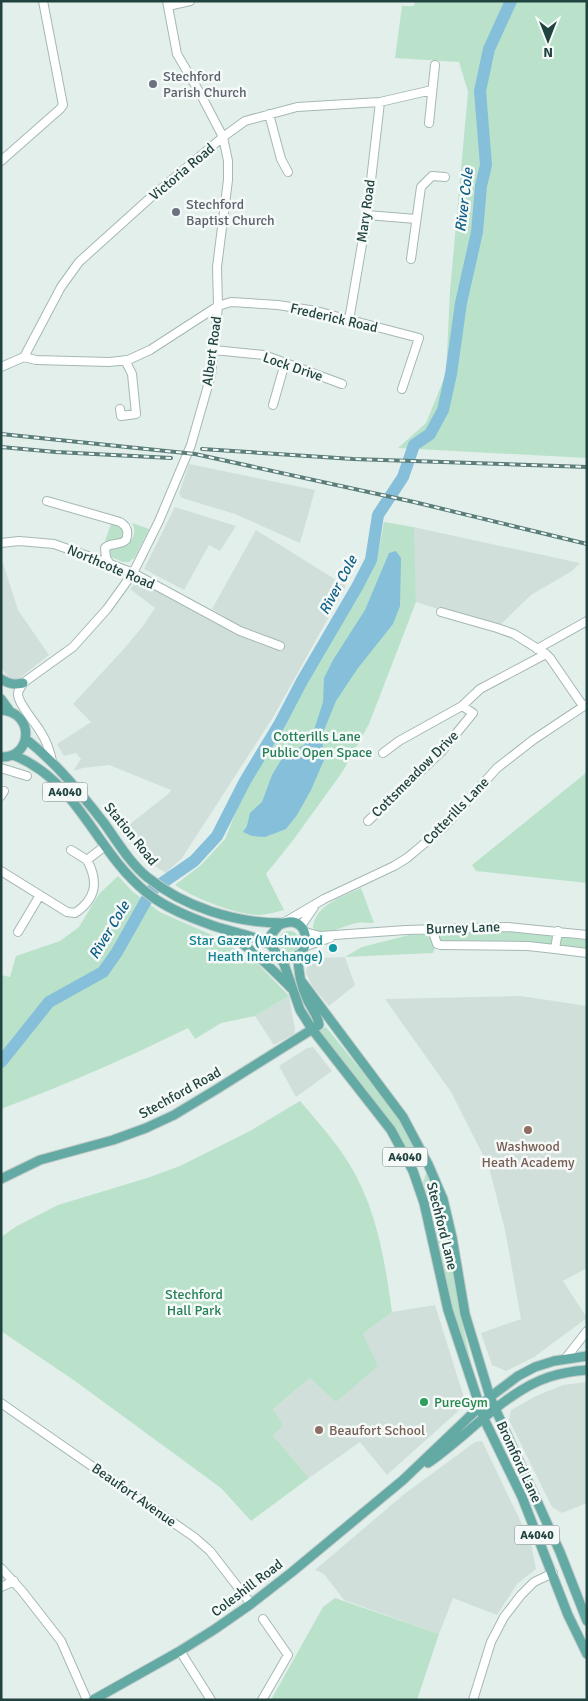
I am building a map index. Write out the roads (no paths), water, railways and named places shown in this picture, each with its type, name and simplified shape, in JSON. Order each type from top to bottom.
[{"type":"main road","points":[[1,679],[15,685],[23,682]]},
{"type":"main road","points":[[1,699],[5,710],[17,714],[26,730],[26,739],[19,751],[13,755],[1,757]]},
{"type":"main road","name":"A4040","points":[[26,739],[51,757]]},
{"type":"main road","name":"A4040","points":[[13,755],[39,767],[57,783],[106,846]]},
{"type":"main road","name":"Station Road","points":[[51,757],[77,787],[118,844],[146,876],[167,891],[203,908],[229,916],[251,921],[284,922]]},
{"type":"main road","name":"Station Road","points":[[106,846],[129,878],[139,887],[160,902],[214,926]]},
{"type":"main road","points":[[284,922],[296,923],[303,929],[307,939],[306,946],[298,955],[290,958],[278,954],[271,945],[273,931],[284,922]]},
{"type":"main road","points":[[214,926],[242,942],[292,990]]},
{"type":"main road","name":"A4040","points":[[214,926],[255,936],[271,945]]},
{"type":"main road","name":"Stechford Lane","points":[[278,954],[284,964],[300,1010],[312,1029],[391,1130],[412,1171],[424,1203],[448,1310],[484,1419]]},
{"type":"main road","name":"Stechford Lane","points":[[298,955],[302,982],[403,1117],[428,1164],[443,1199],[452,1237],[465,1314],[494,1410]]},
{"type":"main road","points":[[302,982],[304,993],[319,1023],[312,1029]]},
{"type":"main road","name":"Stechford Road","points":[[1,1179],[40,1160],[113,1140],[174,1115],[312,1029]]},
{"type":"main road","points":[[412,1171],[428,1164]]},
{"type":"main road","name":"Coleshill Road","points":[[93,1700],[180,1651],[251,1604],[403,1480],[490,1398],[518,1376],[535,1367],[565,1359],[587,1356]]},
{"type":"main road","name":"Coleshill Road","points":[[403,1480],[448,1449],[494,1410],[514,1396],[540,1381],[565,1373],[587,1370]]},
{"type":"main road","name":"Bromford Lane","points":[[494,1410],[560,1552],[584,1609],[587,1621]]},
{"type":"main road","name":"Bromford Lane","points":[[484,1419],[522,1497],[568,1615],[587,1654]]},
{"type":"main road","points":[[568,1615],[584,1609]]},
{"type":"street","points":[[1,161],[60,109],[62,105],[43,1]]},
{"type":"street","points":[[167,4],[190,1]]},
{"type":"street","name":"Albert Road","points":[[23,682],[73,647],[107,609],[133,573],[159,521],[192,445],[211,375],[218,306],[217,267],[228,180],[228,161],[222,137],[201,95],[177,54],[167,4]]},
{"type":"street","points":[[429,123],[435,65]]},
{"type":"street","name":"Victoria Road","points":[[24,357],[61,287],[79,262],[150,198],[222,137],[245,121],[297,107],[380,102],[432,90]]},
{"type":"street","name":"Mary Road","points":[[348,320],[367,215],[380,102]]},
{"type":"street","points":[[268,114],[281,159],[288,172]]},
{"type":"street","points":[[411,259],[421,187],[432,176],[445,177]]},
{"type":"street","points":[[367,215],[416,219]]},
{"type":"street","name":"Frederick Road","points":[[24,357],[36,360],[109,362],[125,360],[150,350],[218,306],[231,302],[316,311],[419,338],[402,389]]},
{"type":"street","name":"Lock Drive","points":[[214,350],[264,355],[342,384]]},
{"type":"street","points":[[1,367],[24,357]]},
{"type":"street","points":[[120,409],[121,416],[136,414],[132,374],[125,360]]},
{"type":"street","points":[[273,405],[285,363]]},
{"type":"street","points":[[47,501],[125,525],[128,533],[126,540],[121,543],[108,545],[105,548],[106,558],[110,564]]},
{"type":"street","name":"Northcote Road","points":[[1,543],[19,540],[54,544],[110,564],[133,573],[240,631],[280,646]]},
{"type":"street","points":[[441,612],[498,628],[514,634],[537,648],[550,658],[585,705]]},
{"type":"street","points":[[537,648],[587,621]]},
{"type":"street","name":"Cottsmeadow Drive","points":[[383,753],[398,741],[462,706],[480,689],[546,654]]},
{"type":"street","name":"Station Road","points":[[23,682],[18,696],[41,732],[51,757]]},
{"type":"street","name":"Cotterills Lane","points":[[284,922],[317,903],[407,858],[444,827],[497,768],[533,740],[585,705]]},
{"type":"street","name":"Cottsmeadow Drive","points":[[368,822],[442,751],[473,713],[462,706]]},
{"type":"street","points":[[1,768],[18,771],[27,776]]},
{"type":"street","points":[[87,860],[106,846]]},
{"type":"street","points":[[1,871],[67,912],[75,913],[82,908],[94,892],[94,882],[87,860],[71,850]]},
{"type":"street","points":[[18,932],[40,895]]},
{"type":"street","name":"Cotterills Lane","points":[[303,929],[317,903]]},
{"type":"street","name":"Burney Lane","points":[[303,929],[320,936],[432,929],[507,927],[587,935]]},
{"type":"street","points":[[432,929],[436,944],[440,945],[528,946],[587,953]]},
{"type":"street","points":[[555,949],[558,931]]},
{"type":"street","name":"Burney Lane","points":[[306,946],[339,934]]},
{"type":"street","points":[[565,1359],[587,1331]]},
{"type":"street","name":"Beaufort Avenue","points":[[1,1403],[194,1537],[210,1551],[251,1604]]},
{"type":"street","points":[[1,1568],[14,1581],[61,1641],[87,1700]]},
{"type":"street","points":[[473,1700],[491,1642],[504,1617],[520,1595],[534,1582],[552,1574]]},
{"type":"street","points":[[1,1587],[14,1581]]},
{"type":"street","points":[[262,1700],[288,1655],[263,1619]]},
{"type":"street","points":[[180,1651],[212,1700]]},
{"type":"water","points":[[396,551],[401,558],[400,606],[393,624],[358,668],[336,701],[322,735],[324,760],[311,790],[297,815],[286,829],[265,837],[252,836],[243,832],[247,826],[250,813],[262,802],[272,775],[283,757],[304,745],[314,730],[323,702],[324,678],[333,660],[365,610],[389,553]]},
{"type":"waterway","name":"River Cole","points":[[1,1062],[49,1002],[103,972],[117,952],[152,890],[194,861],[217,836],[245,781],[280,723],[371,560],[378,515],[403,477],[414,445],[430,434],[443,410],[451,374],[461,303],[477,232],[481,186],[486,165],[480,91],[489,49],[511,1]]},
{"type":"railway","points":[[1,434],[195,454],[414,502],[587,544]]},
{"type":"railway","points":[[1,447],[171,458]]},
{"type":"railway","points":[[202,449],[353,459],[587,467]]},
{"type":"place","name":"Stechford Parish Church","points":[[153,84]]},
{"type":"place","name":"Stechford Baptist Church","points":[[176,212]]},
{"type":"place","name":"Star Gazer (Washwood Heath Interchange)","points":[[333,948]]},
{"type":"place","name":"Washwood Heath Academy","points":[[528,1130]]},
{"type":"place","name":"PureGym","points":[[424,1402]]},
{"type":"place","name":"Beaufort School","points":[[319,1430]]},
{"type":"park label","name":"Cotterills Lane Public Open Space","points":[[317,744]]},
{"type":"park label","name":"Stechford Hall Park","points":[[194,1302]]}]
